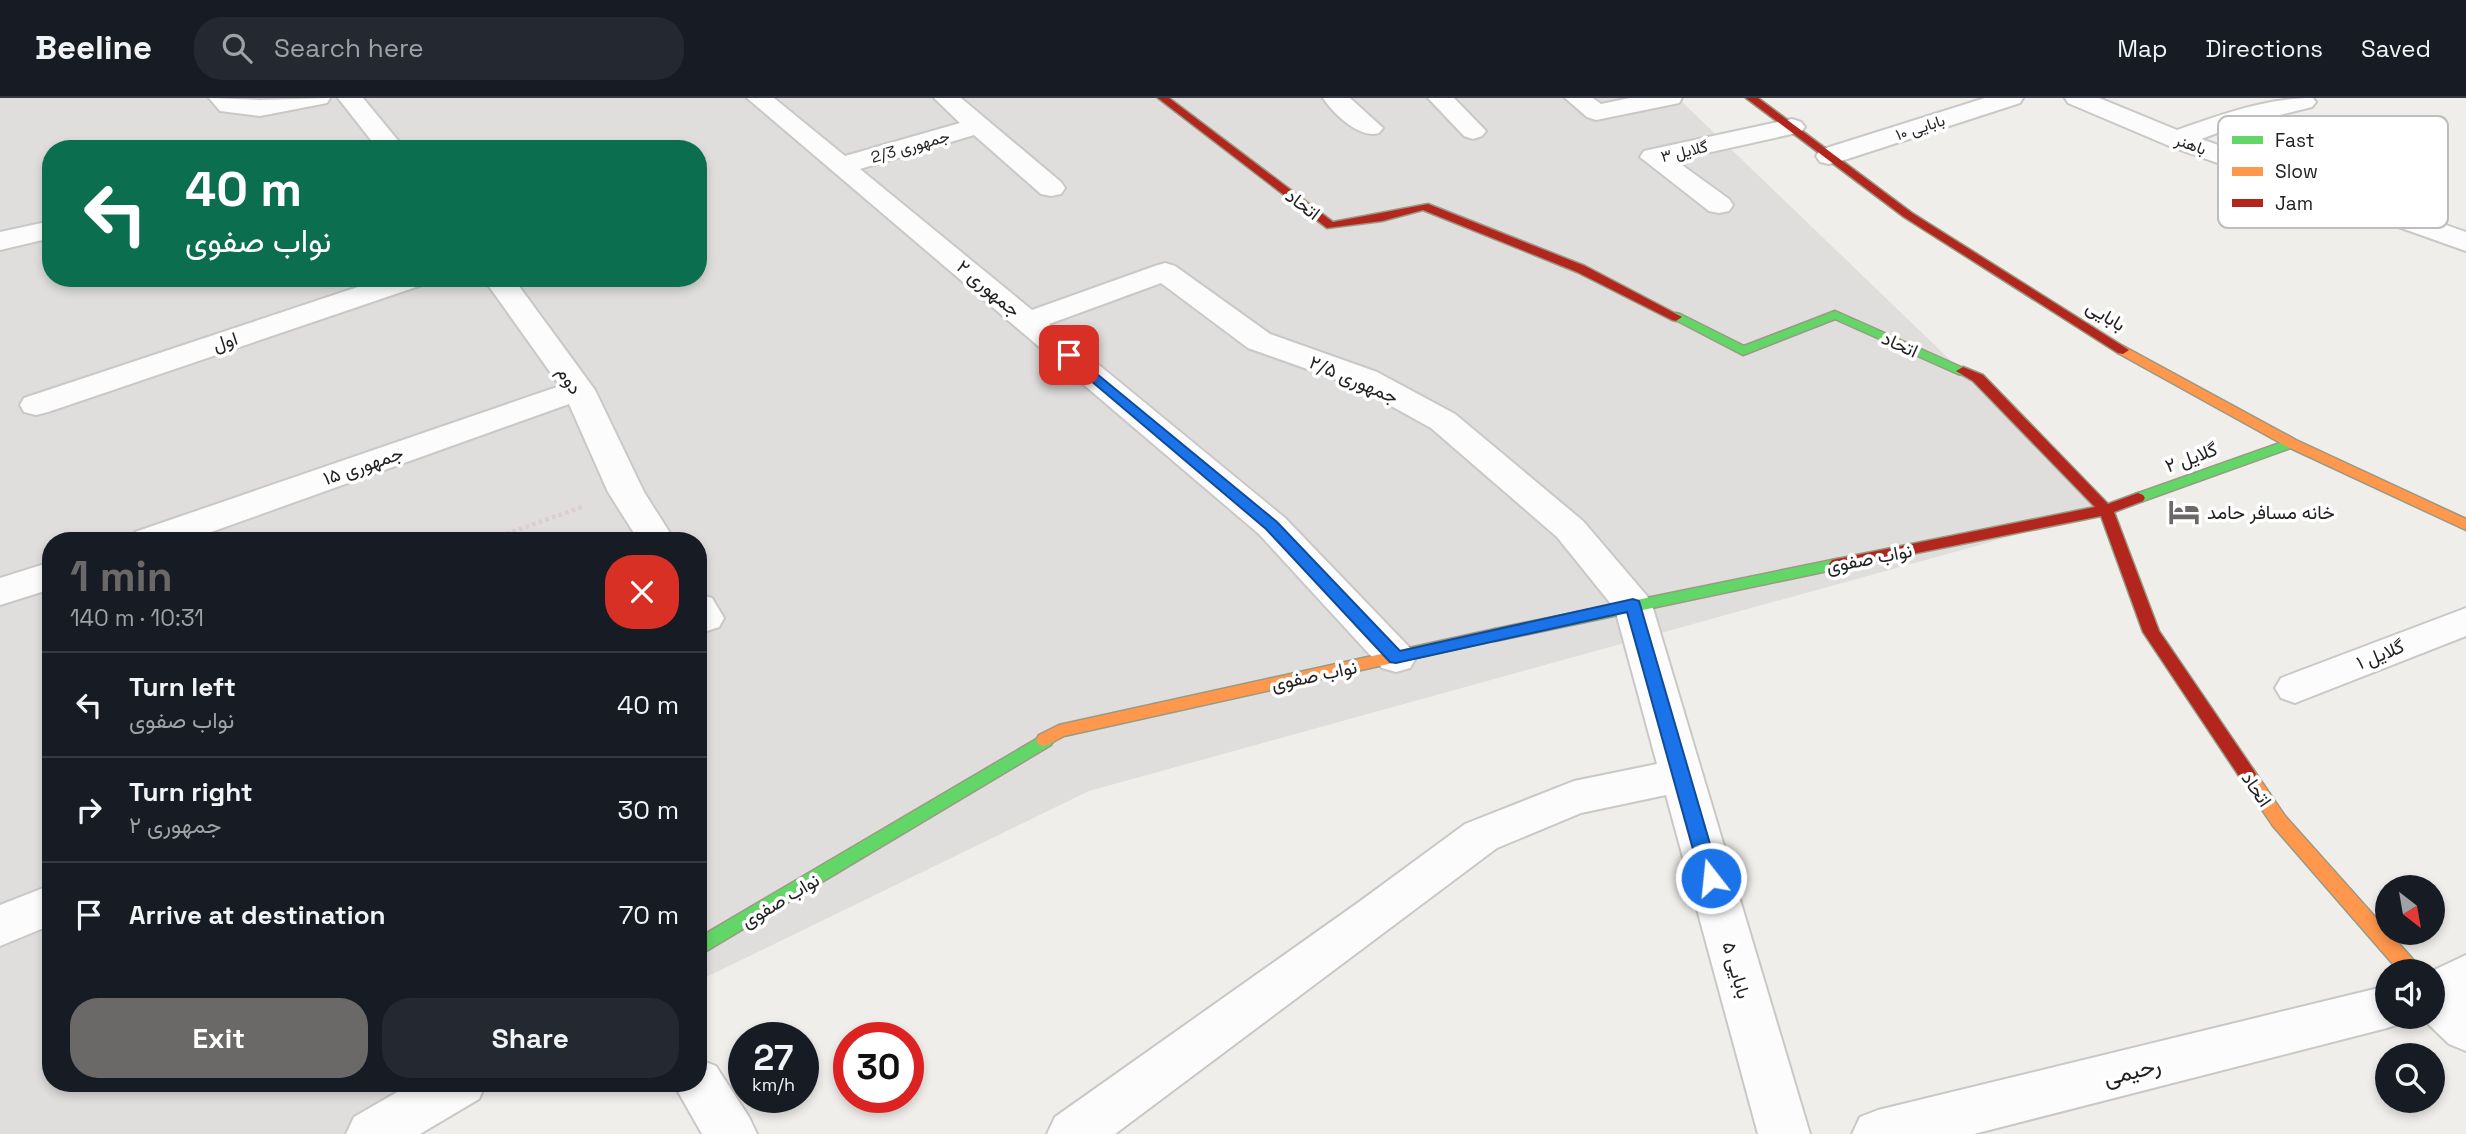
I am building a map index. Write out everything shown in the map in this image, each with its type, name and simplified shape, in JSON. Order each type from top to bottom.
[{"type":"street","points":[[221,98],[229,106],[260,108],[318,98]]},
{"type":"street","points":[[350,98],[385,140]]},
{"type":"street","name":"جمهوری ۲","points":[[759,98],[1272,526],[1396,658]]},
{"type":"street","name":"جمهوری 2/3","points":[[946,98],[1051,188]]},
{"type":"street","name":"اتحاد","points":[[1163,98],[1331,226],[1382,218],[1424,206],[1581,269],[1743,351],[1835,315],[1978,378],[2106,510],[2151,632],[2278,821],[2400,959]]},
{"type":"street","points":[[1335,98],[1370,128]]},
{"type":"street","points":[[1440,98],[1473,131]]},
{"type":"street","points":[[1577,98],[1596,112],[1670,98]]},
{"type":"street","name":"بابایی","points":[[1751,98],[1908,215],[2092,332],[2291,443],[2466,525]]},
{"type":"street","name":"بابایی ۱۰","points":[[1829,156],[2011,98]]},
{"type":"street","name":"باهنر","points":[[2077,98],[2218,154]]},
{"type":"street","points":[[2246,116],[2303,102]]},
{"type":"street","points":[[2176,139],[2218,124]]},
{"type":"street","name":"جمهوری 2/3","points":[[841,166],[979,126]]},
{"type":"street","name":"گلایل ۳","points":[[1719,205],[1653,157],[1792,127]]},
{"type":"street","name":"باهنر","points":[[2427,228],[2466,242]]},
{"type":"street","points":[[0,241],[42,231]]},
{"type":"street","name":"جمهوری ۲/۵","points":[[1028,321],[1165,272],[1259,341],[1366,379],[1443,421],[1570,528],[1633,605]]},
{"type":"street","name":"اول","points":[[36,405],[388,287]]},
{"type":"street","name":"دوم","points":[[505,287],[579,390],[626,492],[651,532]]},
{"type":"street","name":"جمهوری ۱۵","points":[[174,532],[579,390]]},
{"type":"street","name":"گلایل ۲","points":[[2106,510],[2291,443]]},
{"type":"street","name":"نواب صفوی","points":[[707,943],[1059,731],[1633,605],[2106,510]]},
{"type":"street","points":[[0,592],[42,578]]},
{"type":"street","name":"بابایی ۵","points":[[1633,605],[1784,1134]]},
{"type":"street","name":"گلایل ۱","points":[[2295,688],[2466,621]]},
{"type":"street","points":[[1073,1134],[1481,836],[1574,798],[1681,775]]},
{"type":"street","points":[[0,926],[42,908]]},
{"type":"street","points":[[2445,989],[2466,976]]},
{"type":"street","points":[[2445,1008],[2466,1029]]},
{"type":"street","name":"رحیمی","points":[[1878,1134],[2375,1010]]},
{"type":"street","points":[[372,1134],[445,1092]]},
{"type":"street","points":[[704,1092],[731,1134]]},
{"type":"path","points":[[512,532],[626,492]]},
{"type":"shaded area","points":[[0,98],[1678,98],[2106,510],[1089,791],[707,977],[707,532],[42,532],[42,1092],[468,1092],[382,1134],[0,1134]]},
{"type":"traffic: fast","points":[[1676,317],[1743,351],[1835,315],[1963,371]]},
{"type":"traffic: fast","points":[[2138,498],[2291,443]]},
{"type":"traffic: fast","points":[[1495,635],[1837,564]]},
{"type":"traffic: fast","points":[[707,943],[1045,740]]},
{"type":"traffic: slow","points":[[2123,350],[2291,443],[2466,525]]},
{"type":"traffic: slow","points":[[1045,740],[1059,731],[1495,635]]},
{"type":"traffic: slow","points":[[2247,774],[2279,821],[2400,959]]},
{"type":"traffic: jam","points":[[1163,98],[1331,226],[1382,218],[1424,206],[1581,269],[1676,317]]},
{"type":"traffic: jam","points":[[1751,98],[1908,215],[2123,350]]},
{"type":"traffic: jam","points":[[1963,371],[1978,378],[2106,510],[2151,632],[2247,774]]},
{"type":"traffic: jam","points":[[1837,564],[2106,510],[2138,498]]},
{"type":"place","name":"خانه مسافر حامد","points":[[2184,512]]},
{"type":"route","points":[[1069,355],[1272,526],[1396,658],[1633,605],[1711,878]]}]
